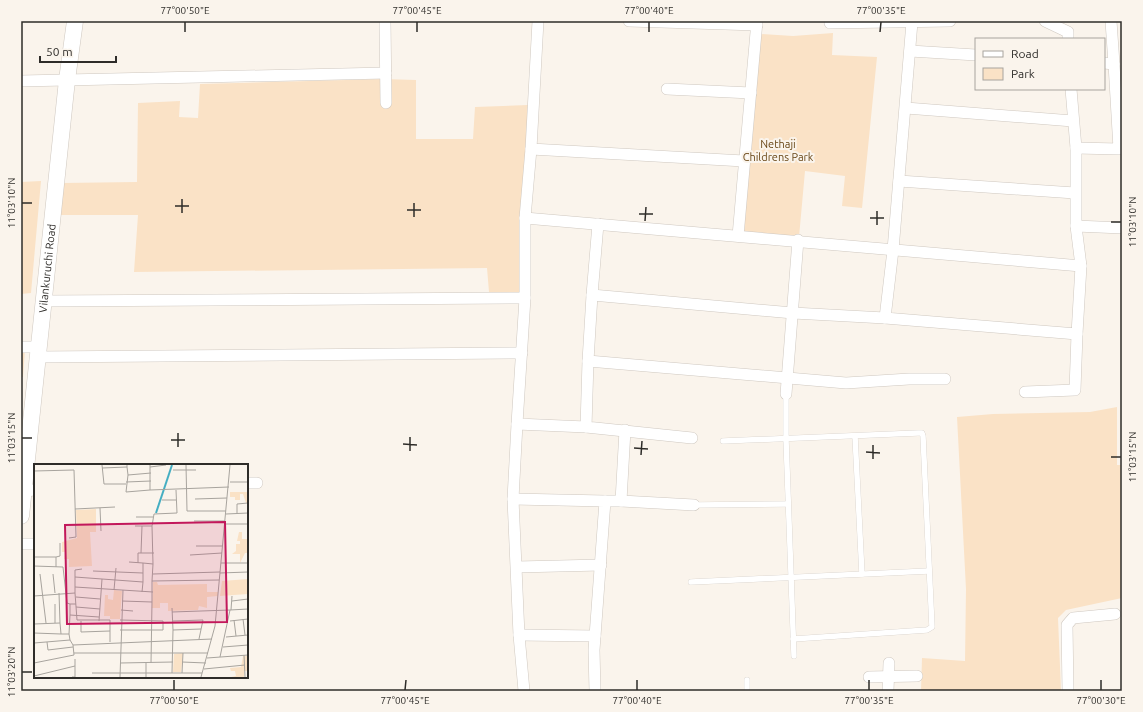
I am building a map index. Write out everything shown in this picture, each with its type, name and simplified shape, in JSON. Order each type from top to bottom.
[{"type":"main road","name":"Vilankuruchi Road","points":[[21,516],[30,490],[27,418],[39,352],[67,80],[76,21]]},
{"type":"street","points":[[385,21],[386,103]]},
{"type":"street","points":[[524,691],[519,635],[513,499],[525,298],[526,218],[538,21]]},
{"type":"street","points":[[629,21],[757,23],[738,236]]},
{"type":"street","points":[[830,21],[830,23],[950,21]]},
{"type":"street","points":[[1045,21],[1068,32],[1068,38]]},
{"type":"street","points":[[1076,148],[1121,149],[1109,63],[1112,21]]},
{"type":"street","points":[[885,318],[906,108],[912,22]]},
{"type":"street","points":[[910,51],[975,55]]},
{"type":"street","points":[[21,81],[386,73]]},
{"type":"street","points":[[667,89],[751,93]]},
{"type":"street","points":[[1025,392],[1076,390],[1077,334],[1081,266],[1076,226],[1076,148],[1071,90]]},
{"type":"street","points":[[906,108],[1073,121]]},
{"type":"street","points":[[530,149],[744,161]]},
{"type":"street","points":[[899,181],[1075,193]]},
{"type":"street","points":[[526,218],[798,240],[893,250],[1081,266]]},
{"type":"street","points":[[586,427],[588,361],[598,224]]},
{"type":"street","points":[[1076,226],[1122,228]]},
{"type":"street","points":[[786,394],[798,240]]},
{"type":"street","points":[[592,295],[793,313],[885,318],[1077,334]]},
{"type":"street","points":[[45,301],[525,298]]},
{"type":"street","points":[[21,347],[39,352],[522,353]]},
{"type":"street","points":[[588,361],[846,383],[910,379],[945,379]]},
{"type":"street","points":[[517,424],[625,430],[692,438]]},
{"type":"street","points":[[621,501],[625,430]]},
{"type":"street","points":[[513,499],[621,501],[694,505]]},
{"type":"street","points":[[595,691],[595,636],[605,501]]},
{"type":"street","points":[[21,544],[34,544]]},
{"type":"street","points":[[517,567],[601,564]]},
{"type":"street","points":[[1068,691],[1067,625],[1072,618],[1115,614]]},
{"type":"street","points":[[519,635],[595,636]]},
{"type":"street","points":[[888,691],[889,663]]},
{"type":"street","points":[[869,677],[917,676]]},
{"type":"lane","points":[[786,394],[786,439],[794,656]]},
{"type":"lane","points":[[724,441],[918,433],[923,436],[932,627],[930,629],[793,639]]},
{"type":"lane","points":[[855,436],[862,574]]},
{"type":"lane","points":[[694,505],[788,504]]},
{"type":"lane","points":[[691,582],[930,571]]},
{"type":"lane","points":[[747,680],[747,691]]},
{"type":"green space","name":"Nethaji Childrens Park","points":[[833,33],[832,55],[877,57],[862,208],[842,206],[845,176],[805,171],[799,237],[744,234],[748,160],[760,34],[793,36]]},
{"type":"green space","points":[[383,79],[416,80],[416,139],[473,139],[475,107],[528,105],[519,292],[489,292],[487,268],[134,272],[138,215],[58,215],[62,183],[137,182],[138,103],[180,101],[179,117],[198,118],[200,84]]},
{"type":"green space","points":[[41,181],[31,293],[21,294],[21,182]]},
{"type":"green space","points":[[21,350],[25,350],[23,377],[21,377]]},
{"type":"green space","points":[[1117,407],[1117,465],[1122,465],[1122,598],[1066,610],[1058,618],[1061,691],[921,691],[922,658],[965,661],[966,589],[957,417],[993,414],[1090,412]]}]
